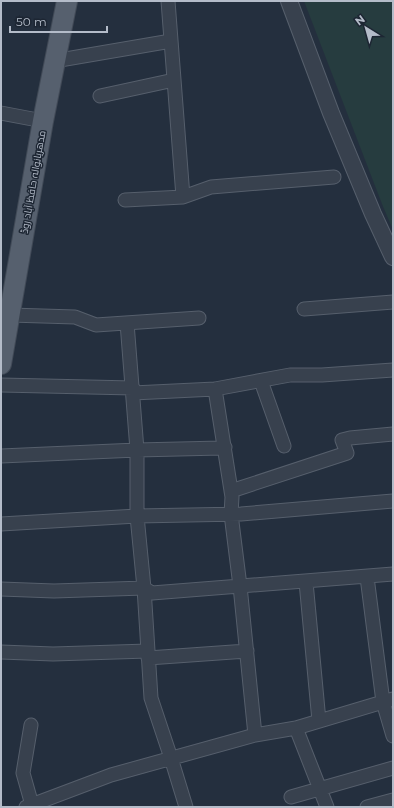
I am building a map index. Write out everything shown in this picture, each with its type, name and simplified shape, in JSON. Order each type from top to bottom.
[{"type":"main road","name":"مدھریانوالہ حافظ آباد روڈ","points":[[1,364],[43,121],[67,1]]},
{"type":"street","points":[[168,1],[183,197]]},
{"type":"street","points":[[290,1],[331,113],[373,214],[393,257]]},
{"type":"street","points":[[54,61],[171,41]]},
{"type":"street","points":[[100,96],[174,80]]},
{"type":"street","points":[[1,113],[43,121]]},
{"type":"street","points":[[125,200],[183,197],[211,187],[334,177]]},
{"type":"street","points":[[304,309],[393,302]]},
{"type":"street","points":[[10,315],[75,317],[96,325],[199,318]]},
{"type":"street","points":[[128,323],[137,450],[137,516],[144,588],[150,698],[186,807]]},
{"type":"street","points":[[1,385],[133,391],[215,389],[290,375],[322,375],[393,370]]},
{"type":"street","points":[[261,380],[284,446]]},
{"type":"street","points":[[215,389],[232,497],[232,514],[255,735]]},
{"type":"street","points":[[231,491],[347,452],[342,440],[393,434]]},
{"type":"street","points":[[1,456],[221,448],[225,446]]},
{"type":"street","points":[[1,524],[137,516],[232,514],[393,501]]},
{"type":"street","points":[[1,589],[54,591],[144,588],[152,593],[393,574]]},
{"type":"street","points":[[367,577],[393,736]]},
{"type":"street","points":[[306,582],[319,721]]},
{"type":"street","points":[[1,652],[148,655],[247,651]]},
{"type":"street","points":[[31,725],[23,773],[29,806],[111,775],[255,735],[296,728],[388,700]]},
{"type":"street","points":[[296,728],[327,807]]},
{"type":"street","points":[[291,797],[393,768]]},
{"type":"street","points":[[367,807],[393,800]]},
{"type":"green space","points":[[304,1],[393,1],[393,230],[382,204]]}]
